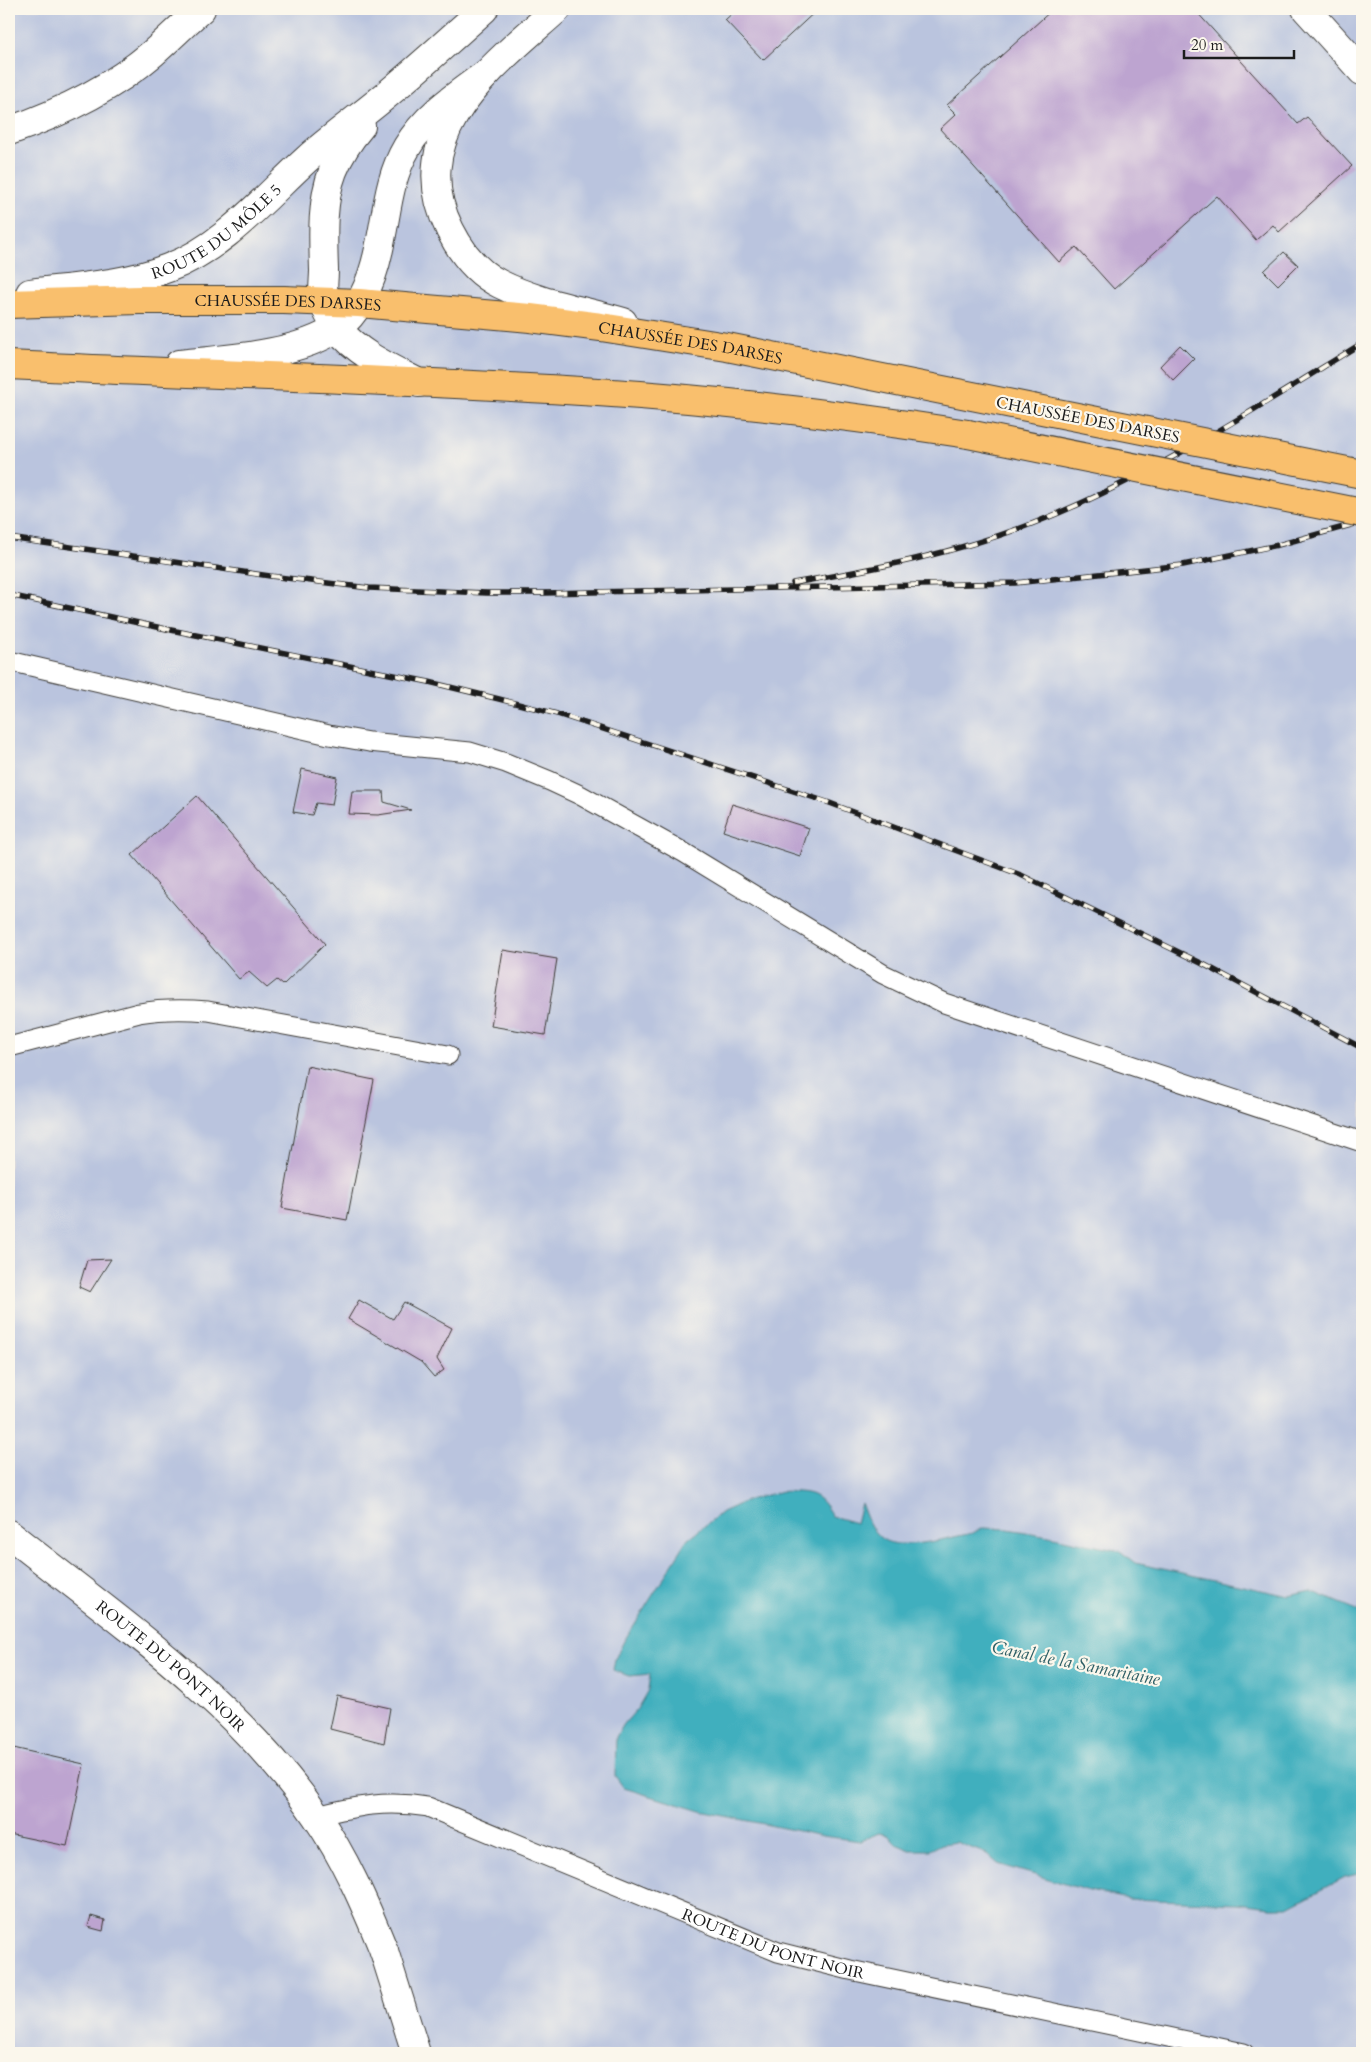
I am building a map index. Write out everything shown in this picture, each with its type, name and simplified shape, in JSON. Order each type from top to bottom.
[{"type":"main road","name":"CHAUSSÉE DES DARSES","points":[[9,304],[139,300],[324,301],[546,320],[682,339],[1362,474]]},
{"type":"main road","points":[[9,365],[293,376],[600,392],[837,415],[968,434],[1362,513]]},
{"type":"street","points":[[9,131],[60,111],[111,83],[152,53],[201,9]]},
{"type":"street","name":"ROUTE DU MÔLE 5","points":[[9,295],[124,281],[162,270],[189,259],[225,235],[322,146],[390,93],[484,9]]},
{"type":"street","points":[[112,370],[218,360],[268,352],[307,342],[337,328],[349,317],[367,287],[377,257],[393,178],[407,147],[430,118],[486,73],[557,9]]},
{"type":"street","points":[[1306,9],[1362,71]]},
{"type":"street","points":[[486,73],[470,90],[448,124],[438,156],[437,174],[441,207],[456,241],[467,258],[482,273],[498,284],[516,291],[682,339]]},
{"type":"street","name":"ROUTE DU MÔLE 5","points":[[390,93],[348,142],[333,172],[324,221],[324,301],[337,328],[351,342],[377,361],[419,383]]},
{"type":"street","name":"ROUTE DU PONT NOIR","points":[[9,1534],[205,1693],[250,1735],[289,1779],[316,1816],[355,1883],[384,1951],[416,2053]]},
{"type":"lane","points":[[9,661],[329,735],[369,742],[470,752],[506,763],[580,795],[646,831],[883,974],[944,1004],[1362,1142]]},
{"type":"lane","points":[[9,1047],[139,1013],[161,1009],[186,1009],[208,1011],[448,1055]]},
{"type":"lane","name":"ROUTE DU PONT NOIR","points":[[316,1816],[359,1805],[401,1804],[428,1807],[778,1952],[841,1968],[1244,2053]]},
{"type":"shaded area","points":[[9,9],[1362,9],[1362,2053],[9,2053]]},
{"type":"water","name":"Canal de la Samaritaine","points":[[782,1491],[812,1494],[822,1501],[832,1516],[856,1523],[861,1503],[874,1531],[882,1539],[890,1543],[913,1544],[926,1542],[973,1533],[982,1528],[1008,1529],[1120,1551],[1135,1563],[1289,1596],[1311,1591],[1362,1612],[1362,1873],[1345,1877],[1288,1907],[1129,1899],[1089,1891],[998,1864],[987,1854],[956,1842],[942,1844],[930,1850],[910,1850],[896,1844],[888,1835],[879,1833],[860,1841],[823,1836],[700,1811],[624,1788],[615,1776],[616,1737],[637,1709],[648,1690],[650,1674],[629,1676],[613,1670],[615,1659],[624,1641],[688,1539],[722,1512],[748,1500]]},
{"type":"building","points":[[737,9],[818,9],[763,60],[725,20]]},
{"type":"building","points":[[1053,9],[1194,9],[1298,124],[1307,117],[1352,166],[1279,232],[1273,225],[1256,240],[1217,196],[1114,289],[1076,247],[1059,262],[940,129],[956,114],[947,105]]},
{"type":"building","points":[[1284,252],[1298,265],[1278,285],[1264,271]]},
{"type":"building","points":[[1180,345],[1194,359],[1173,380],[1160,366]]},
{"type":"building","points":[[302,769],[337,777],[332,805],[316,803],[312,815],[293,812]]},
{"type":"building","points":[[352,791],[383,791],[384,802],[411,810],[378,815],[349,814]]},
{"type":"building","points":[[197,796],[325,944],[283,985],[277,980],[267,988],[249,972],[239,979],[132,855]]},
{"type":"building","points":[[732,804],[809,828],[800,856],[723,831]]},
{"type":"building","points":[[503,950],[557,959],[545,1035],[491,1026]]},
{"type":"building","points":[[307,1066],[374,1080],[347,1220],[282,1208]]},
{"type":"building","points":[[111,1259],[90,1292],[79,1287],[87,1260]]},
{"type":"building","points":[[359,1300],[393,1319],[404,1302],[452,1328],[437,1359],[444,1370],[434,1377],[421,1362],[348,1319]]},
{"type":"building","points":[[337,1696],[390,1708],[384,1743],[330,1729]]},
{"type":"building","points":[[9,1747],[84,1764],[67,1846],[9,1834]]},
{"type":"building","points":[[91,1916],[105,1920],[103,1931],[88,1927]]},
{"type":"railway","points":[[793,583],[885,566],[946,551],[1005,534],[1077,505],[1202,441],[1362,343]]},
{"type":"railway","points":[[9,538],[270,576],[369,588],[487,593],[544,593],[1015,583],[1183,565],[1278,545],[1362,522]]},
{"type":"railway","points":[[9,595],[429,682],[499,699],[557,714],[827,802],[1021,875],[1201,963],[1362,1048]]}]
